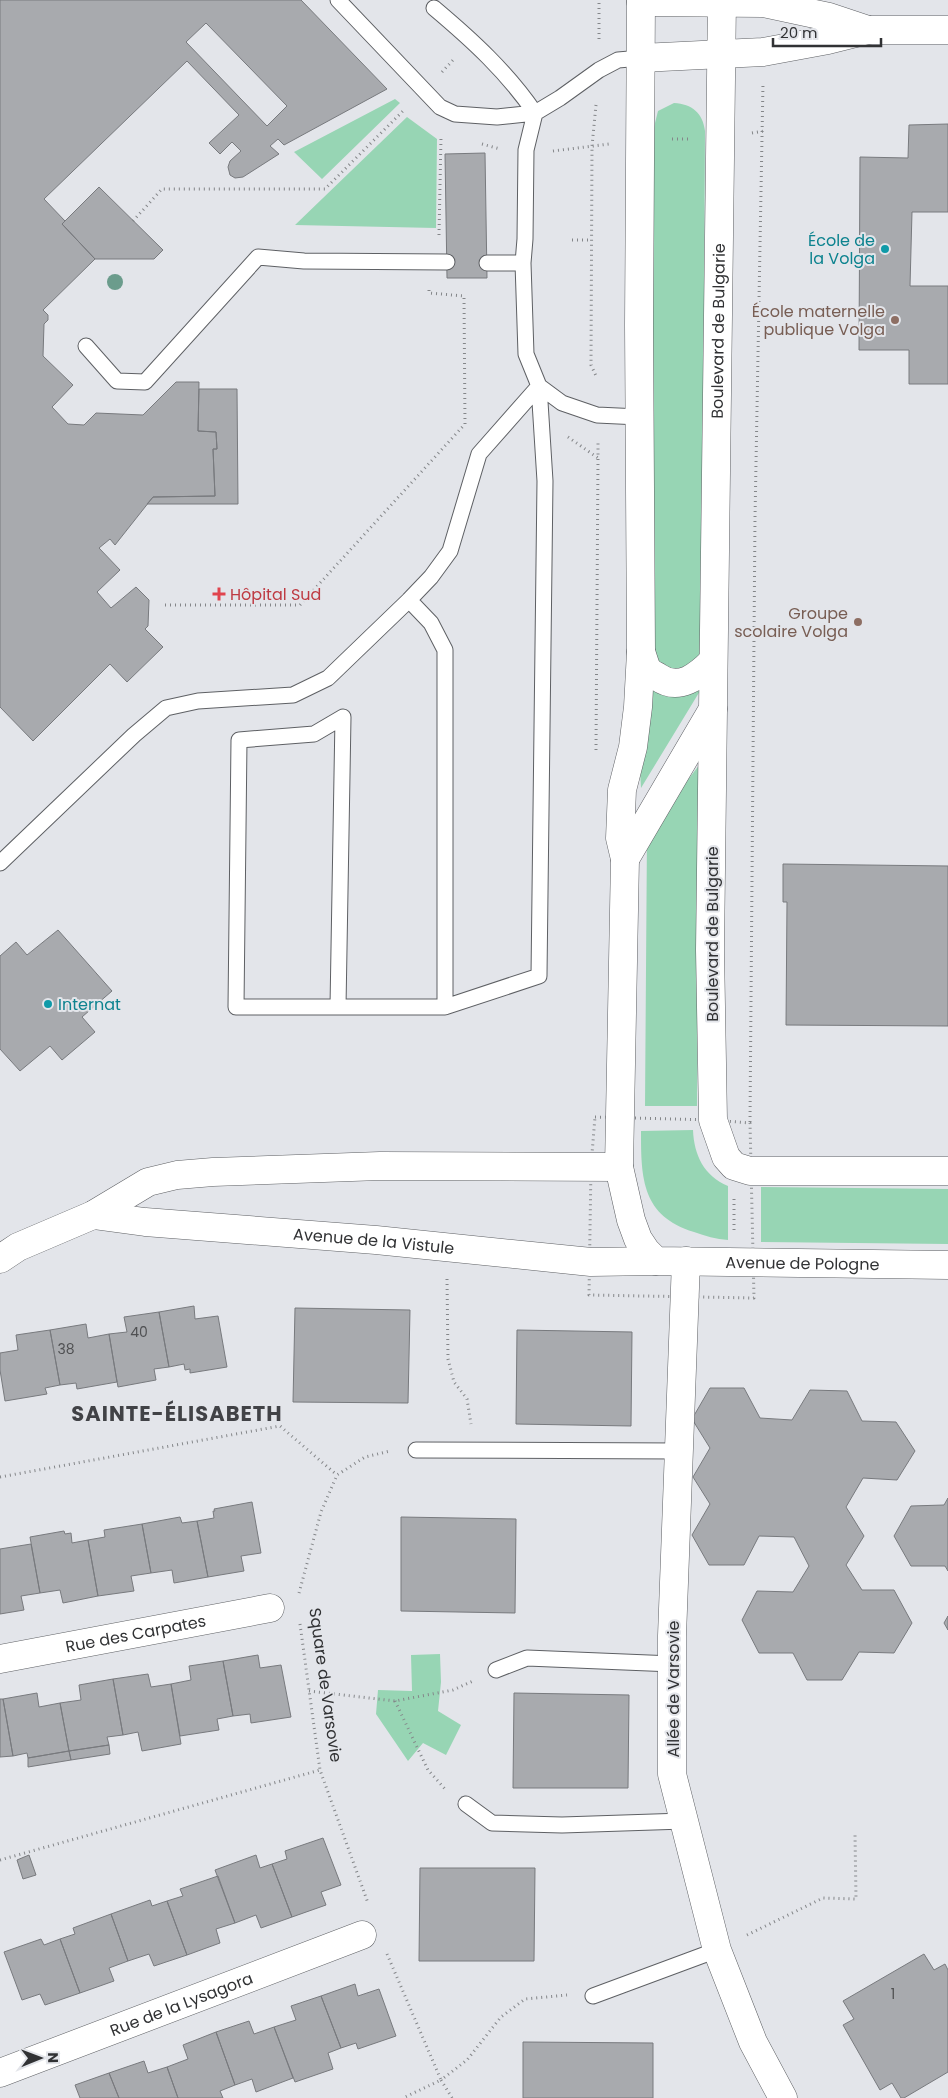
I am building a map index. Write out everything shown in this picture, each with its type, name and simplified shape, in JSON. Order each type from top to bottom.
[{"type":"street","points":[[656,1261],[638,1239],[631,1220],[619,1167],[625,858],[620,838],[622,790],[633,747],[638,707],[641,652],[639,416],[641,1],[763,3],[829,17],[868,30]]},
{"type":"street","name":"Boulevard de Bulgarie","points":[[722,1],[710,950],[713,1120],[737,1165]]},
{"type":"street","points":[[641,58],[763,52],[828,40],[868,30],[948,30]]},
{"type":"street","points":[[641,652],[648,671],[662,680],[674,683],[687,682],[713,662]]},
{"type":"street","points":[[625,858],[713,709]]},
{"type":"street","points":[[737,1165],[948,1171]]},
{"type":"street","points":[[0,1259],[18,1247],[93,1215],[148,1182],[177,1175],[380,1166],[619,1167]]},
{"type":"street","name":"Avenue de la Vistule","points":[[93,1215],[145,1222],[376,1240],[591,1262],[656,1261]]},
{"type":"street","name":"Avenue de Pologne","points":[[656,1261],[948,1265]]},
{"type":"street","name":"Allée de Varsovie","points":[[686,1261],[673,1664],[672,1774],[717,1950],[753,2042],[783,2098]]},
{"type":"street","name":"Rue des Carpates","points":[[0,1659],[270,1608]]},
{"type":"street","name":"Rue de la Lysagora","points":[[0,2073],[369,1932]]},
{"type":"lane","points":[[338,0],[440,107],[455,114],[497,117],[535,113],[599,70],[618,60],[641,58]]},
{"type":"lane","points":[[434,8],[471,39],[506,74],[535,113]]},
{"type":"lane","points":[[338,1007],[343,717],[314,734],[239,740],[236,1007],[338,1007],[445,1007],[540,976],[545,481],[539,386],[526,354],[523,263],[526,150],[535,113]]},
{"type":"lane","points":[[86,346],[117,381],[145,382],[258,257],[304,262],[446,262]]},
{"type":"lane","points":[[487,263],[523,263]]},
{"type":"lane","points":[[539,386],[562,403],[598,415],[639,416]]},
{"type":"lane","points":[[0,862],[134,735],[166,708],[198,701],[293,695],[328,678],[409,600],[431,577],[450,551],[479,454],[539,386]]},
{"type":"lane","points":[[409,600],[431,623],[446,650],[445,1007]]},
{"type":"lane","points":[[416,1450],[679,1451]]},
{"type":"lane","points":[[496,1670],[527,1658],[673,1664]]},
{"type":"lane","points":[[466,1804],[492,1823],[562,1825],[684,1821]]},
{"type":"lane","points":[[593,1996],[717,1950]]},
{"type":"path","points":[[750,1123],[713,1120],[595,1117],[591,1166],[590,1295],[754,1298],[744,1262],[737,1165],[750,1123],[755,538],[764,141],[763,52]]},
{"type":"path","points":[[133,221],[162,189],[325,189],[406,108]]},
{"type":"path","points":[[434,235],[441,234],[441,139]]},
{"type":"path","points":[[592,146],[591,366],[597,378]]},
{"type":"path","points":[[572,240],[592,240]]},
{"type":"path","points":[[166,605],[300,605],[465,424],[464,296],[429,294]]},
{"type":"path","points":[[565,435],[598,458],[598,443]]},
{"type":"path","points":[[737,1165],[744,1262]]},
{"type":"path","points":[[448,1248],[448,1359],[454,1382],[467,1399],[476,1451]]},
{"type":"path","points":[[0,1477],[280,1426],[337,1475],[365,1457],[389,1451],[416,1450]]},
{"type":"path","name":"Square de Varsovie","points":[[296,1602],[321,1512],[337,1475]]},
{"type":"path","name":"Square de Varsovie","points":[[299,1620],[320,1770],[369,1932],[441,2080],[452,2098]]},
{"type":"path","points":[[309,1691],[395,1701],[453,1690],[496,1670]]},
{"type":"path","points":[[395,1701],[428,1770],[452,1797],[466,1804]]},
{"type":"path","points":[[0,1860],[320,1770]]},
{"type":"path","points":[[717,1950],[823,1898],[856,1899],[855,1834]]},
{"type":"path","points":[[403,2098],[441,2080],[467,2060],[500,2017],[525,1999],[564,1995],[593,1996]]},
{"type":"green space","points":[[395,99],[400,103],[322,179],[294,152]]},
{"type":"green space","points":[[674,103],[686,105],[696,111],[702,119],[705,131],[702,635],[698,658],[679,671],[663,667],[649,652],[653,131],[658,111]]},
{"type":"green space","points":[[407,117],[437,139],[436,228],[295,225]]},
{"type":"green space","points":[[701,684],[700,691],[641,788],[640,770],[651,686]]},
{"type":"green space","points":[[700,764],[697,1106],[645,1106],[647,833]]},
{"type":"green space","points":[[693,1130],[698,1156],[702,1164],[713,1177],[728,1186],[728,1240],[706,1236],[677,1225],[654,1206],[648,1194],[642,1165],[641,1131]]},
{"type":"green space","points":[[761,1187],[948,1189],[948,1244],[761,1242]]},
{"type":"green space","points":[[440,1654],[441,1682],[438,1711],[461,1725],[446,1755],[423,1743],[408,1761],[376,1714],[378,1690],[412,1691],[411,1655]]},
{"type":"building","points":[[0,0],[301,0],[387,89],[284,145],[278,139],[270,146],[279,154],[243,177],[235,178],[230,175],[228,167],[230,161],[241,151],[232,142],[220,154],[209,143],[239,115],[187,61],[44,199],[65,221],[62,224],[95,259],[43,310],[48,315],[48,320],[44,324],[43,356],[73,385],[52,407],[68,424],[84,425],[96,413],[143,415],[176,382],[199,382],[198,431],[216,432],[217,449],[213,449],[215,496],[153,497],[115,545],[110,539],[99,548],[120,570],[97,592],[111,608],[136,587],[149,600],[148,626],[145,629],[163,647],[127,682],[110,664],[33,741],[0,707]],"holes":[[[206,23],[287,106],[267,126],[186,42]]]},
{"type":"building","name":"École de la Volga","points":[[948,124],[948,212],[912,212],[910,286],[948,286],[948,384],[909,384],[909,350],[859,350],[860,157],[908,158],[909,125]]},
{"type":"building","points":[[485,153],[487,278],[447,278],[445,154]]},
{"type":"building","points":[[99,187],[163,250],[154,259],[95,259],[62,224]]},
{"type":"building","points":[[199,389],[237,389],[238,504],[147,504],[153,497],[215,496],[213,449],[217,449],[216,432],[198,431]]},
{"type":"building","points":[[783,864],[948,866],[948,1026],[786,1025],[787,902],[783,902]]},
{"type":"building","name":"Internat","points":[[58,930],[112,991],[82,1017],[95,1032],[62,1060],[50,1046],[20,1071],[0,1049],[0,956],[16,942],[27,955]]},
{"type":"building","points":[[194,1306],[195,1319],[218,1316],[227,1367],[190,1373],[190,1369],[185,1370],[184,1364],[169,1367],[159,1312]]},
{"type":"building","points":[[295,1308],[410,1310],[408,1403],[293,1402]]},
{"type":"building","points":[[159,1312],[169,1367],[154,1369],[156,1380],[118,1387],[109,1334],[127,1332],[124,1317]]},
{"type":"building","points":[[86,1324],[88,1338],[109,1334],[117,1382],[77,1389],[76,1383],[60,1385],[50,1330]]},
{"type":"building","points":[[50,1330],[60,1385],[45,1388],[47,1394],[5,1401],[0,1370],[0,1353],[18,1350],[16,1335]]},
{"type":"building","points":[[517,1330],[632,1332],[631,1426],[516,1424]]},
{"type":"building","points":[[710,1388],[744,1388],[760,1418],[792,1420],[810,1390],[847,1391],[862,1421],[896,1422],[915,1451],[897,1480],[863,1478],[846,1507],[864,1536],[846,1565],[862,1590],[894,1590],[912,1623],[894,1653],[859,1652],[842,1680],[807,1680],[793,1653],[759,1653],[742,1620],[757,1591],[793,1592],[809,1566],[794,1537],[759,1536],[744,1565],[709,1565],[692,1535],[710,1504],[693,1477],[710,1448],[692,1419]]},
{"type":"building","points":[[948,1498],[948,1571],[945,1566],[911,1566],[894,1536],[911,1506],[944,1505]]},
{"type":"building","points":[[252,1502],[261,1553],[241,1556],[244,1571],[208,1577],[197,1521],[214,1518],[214,1509]]},
{"type":"building","points":[[180,1517],[182,1523],[197,1521],[208,1577],[174,1583],[172,1570],[151,1573],[142,1524]]},
{"type":"building","points":[[401,1517],[516,1519],[515,1613],[401,1611]]},
{"type":"building","points":[[142,1524],[151,1573],[131,1576],[134,1591],[98,1596],[88,1540],[105,1537],[104,1530]]},
{"type":"building","points":[[64,1531],[65,1534],[71,1533],[72,1543],[88,1540],[98,1596],[63,1603],[60,1590],[40,1593],[30,1537]]},
{"type":"building","points":[[31,1544],[40,1593],[21,1596],[24,1610],[0,1614],[0,1549]]},
{"type":"building","points":[[948,1616],[948,1630],[944,1623]]},
{"type":"building","points":[[258,1655],[260,1668],[281,1665],[291,1717],[251,1723],[250,1714],[233,1716],[223,1661]]},
{"type":"building","points":[[223,1661],[233,1716],[217,1719],[219,1730],[180,1736],[171,1684],[191,1680],[189,1666]]},
{"type":"building","points":[[148,1674],[151,1687],[171,1684],[181,1744],[142,1751],[138,1732],[123,1735],[113,1679]]},
{"type":"building","points":[[113,1679],[123,1735],[107,1737],[109,1745],[69,1751],[60,1703],[81,1700],[79,1685]]},
{"type":"building","points":[[37,1693],[39,1707],[60,1703],[69,1751],[28,1758],[27,1753],[13,1756],[3,1699]]},
{"type":"building","points":[[514,1693],[629,1695],[628,1788],[513,1788]]},
{"type":"building","points":[[0,1699],[3,1699],[13,1756],[0,1757]]},
{"type":"building","points":[[109,1745],[110,1754],[71,1760],[69,1751]]},
{"type":"building","points":[[69,1751],[71,1760],[28,1767],[28,1758]]},
{"type":"building","points":[[323,1838],[341,1885],[321,1892],[326,1905],[292,1917],[272,1864],[287,1859],[285,1851]]},
{"type":"building","points":[[29,1855],[36,1875],[23,1879],[17,1860]]},
{"type":"building","points":[[256,1855],[260,1868],[272,1864],[292,1917],[261,1928],[256,1915],[235,1923],[215,1870]]},
{"type":"building","points":[[420,1868],[535,1868],[534,1961],[419,1961]]},
{"type":"building","points":[[218,1876],[235,1923],[216,1929],[220,1943],[187,1955],[167,1901],[183,1896],[180,1889]]},
{"type":"building","points":[[150,1900],[152,1906],[167,1901],[187,1955],[154,1966],[149,1954],[128,1961],[111,1914]]},
{"type":"building","points":[[111,1914],[128,1961],[109,1968],[114,1981],[80,1993],[60,1939],[75,1934],[73,1928]]},
{"type":"building","points":[[41,1939],[44,1945],[60,1939],[80,1993],[45,2005],[40,1994],[22,2000],[4,1952]]},
{"type":"building","points":[[924,1954],[934,1970],[945,1964],[948,1970],[948,2072],[901,2098],[892,2083],[880,2090],[843,2025],[854,2019],[843,2001]]},
{"type":"building","points":[[355,1984],[358,1996],[379,1989],[396,2036],[358,2049],[356,2043],[341,2048],[321,1996]]},
{"type":"building","points":[[321,1996],[341,2048],[328,2053],[333,2069],[295,2082],[274,2027],[296,2020],[291,2006]]},
{"type":"building","points":[[249,2021],[254,2034],[274,2027],[293,2078],[256,2092],[252,2079],[235,2085],[216,2032]]},
{"type":"building","points":[[216,2032],[235,2085],[220,2091],[223,2098],[178,2098],[167,2067],[188,2059],[183,2045]]},
{"type":"building","points":[[523,2042],[653,2043],[653,2098],[523,2098]]},
{"type":"building","points":[[144,2061],[148,2073],[167,2067],[178,2098],[119,2098],[109,2073]]},
{"type":"building","points":[[109,2073],[119,2098],[80,2098],[75,2085]]},
{"type":"place","name":"École de la Volga","points":[[885,249]]},
{"type":"place","name":"École maternelle publique Volga","points":[[895,320]]},
{"type":"place","name":"Hôpital Sud","points":[[219,594]]},
{"type":"place","name":"Groupe scolaire Volga","points":[[858,622]]},
{"type":"place","name":"Internat","points":[[48,1004]]},
{"type":"district","name":"SAINTE-ÉLISABETH","points":[[177,1414]]}]
